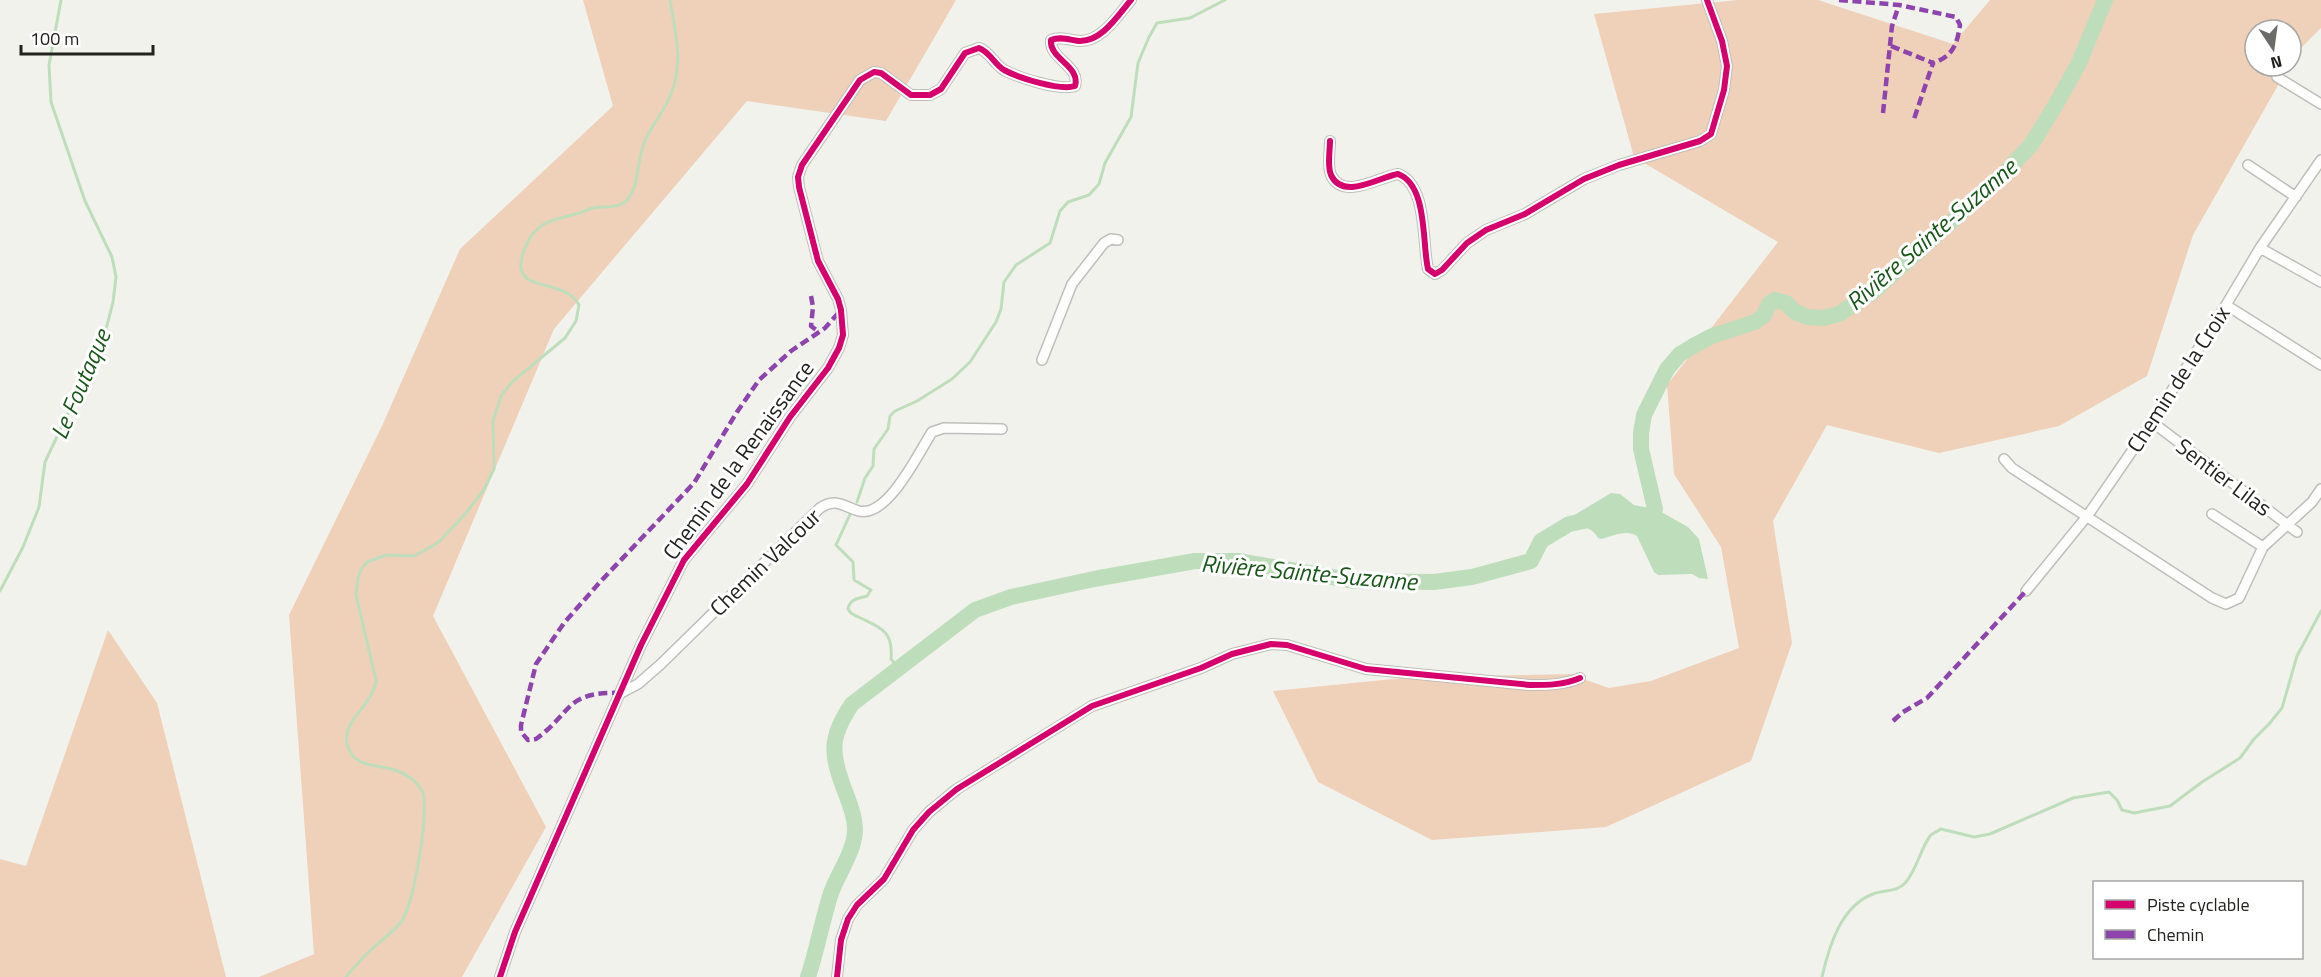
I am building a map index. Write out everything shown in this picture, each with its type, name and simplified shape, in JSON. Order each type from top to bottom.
[{"type":"street","name":"Chemin de la Renaissance","points":[[500,977],[515,932],[655,615],[684,560],[747,484],[790,417],[828,368],[839,348],[843,335],[841,310],[818,261],[799,188],[798,177],[807,156],[860,80],[874,72],[881,73],[911,94],[930,95],[941,89],[965,52],[979,48],[987,52],[1005,70],[1054,86],[1076,85],[1075,77],[1070,69],[1053,52],[1051,40],[1065,38],[1084,41],[1092,39],[1108,27],[1131,0]]},
{"type":"street","points":[[1330,141],[1331,175],[1343,186],[1354,188],[1398,174],[1406,179],[1423,212],[1426,261],[1428,269],[1436,274],[1467,243],[1486,230],[1525,214],[1584,179],[1619,165],[1700,141],[1711,134],[1724,90],[1727,66],[1722,41],[1707,0]]},
{"type":"street","points":[[2279,78],[2321,104]]},
{"type":"street","name":"Chemin de la Croix","points":[[2025,591],[2088,515],[2152,422],[2260,248],[2296,197],[2317,173],[2321,160]]},
{"type":"street","points":[[2248,165],[2296,197]]},
{"type":"street","points":[[1042,360],[1072,284],[1104,243],[1111,239],[1118,240]]},
{"type":"street","points":[[2260,248],[2321,282]]},
{"type":"street","points":[[2226,305],[2321,365]]},
{"type":"street","name":"Sentier Lilas","points":[[2152,422],[2297,532]]},
{"type":"street","name":"Chemin Valcour","points":[[621,693],[638,684],[661,664],[820,508],[834,502],[861,512],[877,508],[899,485],[932,432],[944,428],[1002,429]]},
{"type":"street","points":[[2004,459],[2012,468],[2088,515],[2212,598],[2226,604],[2239,598],[2263,548],[2312,502],[2321,489]]},
{"type":"street","points":[[2212,514],[2263,548]]},
{"type":"street","points":[[837,977],[841,940],[848,919],[857,905],[884,879],[913,830],[929,812],[957,789],[1092,706],[1202,668],[1232,654],[1272,644],[1287,645],[1366,669],[1530,685],[1550,685],[1580,678]]},
{"type":"shaded area","points":[[583,0],[956,0],[886,121],[747,101],[554,329],[433,616],[546,827],[462,977],[259,977],[314,954],[289,615],[382,426],[460,249],[613,106]]},
{"type":"shaded area","points":[[1738,0],[1818,0],[1953,44],[1990,0],[2321,0],[2321,28],[2303,46],[2303,18],[2243,18],[2243,78],[2282,78],[2193,235],[2147,376],[2059,426],[1939,453],[1827,425],[1773,521],[1792,643],[1751,761],[1606,827],[1432,840],[1318,782],[1273,691],[1413,677],[1577,674],[1580,678],[1609,688],[1651,681],[1739,648],[1721,547],[1674,474],[1667,385],[1778,242],[1634,157],[1594,14]]},
{"type":"shaded area","points":[[1611,493],[1620,494],[1634,505],[1656,509],[1688,527],[1699,539],[1708,579],[1692,574],[1658,575],[1654,572],[1637,536],[1633,534],[1619,534],[1601,539],[1588,528],[1564,529],[1561,523]]},
{"type":"shaded area","points":[[108,630],[157,703],[226,977],[0,977],[0,859],[26,866]]},
{"type":"waterway","name":"Le Foutaque","points":[[0,591],[23,547],[39,507],[45,462],[104,337],[113,302],[116,277],[112,257],[85,201],[51,102],[49,65],[61,0]]},
{"type":"waterway","points":[[346,977],[401,922],[406,912],[419,859],[424,819],[423,793],[415,782],[395,770],[360,762],[350,752],[347,744],[349,728],[370,698],[376,680],[356,595],[358,577],[367,562],[386,555],[414,556],[439,542],[465,514],[483,491],[494,469],[493,421],[501,396],[512,382],[565,338],[576,321],[579,305],[573,297],[556,288],[530,280],[524,275],[521,268],[523,254],[534,232],[546,223],[591,209],[621,204],[632,193],[646,139],[668,101],[675,82],[678,59],[670,0]]},
{"type":"waterway","points":[[857,502],[865,478],[873,466],[874,449],[888,429],[890,416],[952,379],[970,362],[996,322],[1001,309],[1004,282],[1016,265],[1050,243],[1060,211],[1068,202],[1089,195],[1099,184],[1105,163],[1131,117],[1138,63],[1157,23],[1190,18],[1225,0]]},
{"type":"waterway","name":"Rivière Sainte-Suzanne","points":[[1642,526],[1648,522],[1655,509],[1641,449],[1644,415],[1667,369],[1680,354],[1712,336],[1755,322],[1764,315],[1769,304],[1775,300],[1786,303],[1795,312],[1808,317],[1823,318],[1839,314],[1874,291],[2000,178],[2031,145],[2079,63],[2105,0]]},
{"type":"waterway","points":[[852,510],[836,545],[853,562],[854,580],[871,590],[867,596],[853,601],[848,609],[886,634],[891,648],[891,659],[898,667]]},
{"type":"waterway","name":"Rivière Sainte-Suzanne","points":[[808,977],[831,893],[849,854],[854,837],[851,806],[837,768],[834,748],[844,716],[852,704],[975,610],[1011,597],[1195,561],[1238,561],[1355,581],[1434,582],[1472,577],[1531,561],[1541,541],[1569,524],[1584,521]]},
{"type":"waterway","points":[[1822,977],[1828,953],[1845,917],[1862,900],[1877,892],[1895,889],[1906,882],[1930,836],[1941,829],[1974,837],[1990,834],[2073,798],[2109,792],[2117,800],[2122,810],[2134,813],[2170,806],[2240,758],[2282,708],[2297,656],[2321,611]]},
{"type":"marked path","points":[[1839,0],[1899,5],[1956,17],[1960,25],[1953,49],[1945,57],[1933,63]]},
{"type":"marked path","points":[[1883,113],[1892,26],[1899,5]]},
{"type":"marked path","points":[[1891,46],[1933,63],[1914,119]]},
{"type":"marked path","points":[[811,296],[813,307],[811,326],[819,332]]},
{"type":"marked path","points":[[621,693],[603,693],[579,700],[536,739],[528,740],[521,732],[536,664],[564,623],[694,483],[759,380],[791,351],[825,328],[841,310]]},
{"type":"marked path","points":[[1893,721],[1903,712],[1927,698],[2026,591]]},
{"type":"cycle path","points":[[500,977],[515,932],[641,645],[684,560],[747,484],[790,417],[828,368],[839,348],[843,335],[841,310],[838,299],[818,261],[799,187],[798,177],[802,165],[860,80],[874,72],[881,73],[911,95],[930,95],[941,89],[965,53],[979,48],[1004,70],[1011,73],[1050,85],[1075,86],[1074,73],[1055,52],[1051,40],[1062,38],[1079,41],[1095,37],[1109,26],[1131,0]]},
{"type":"cycle path","points":[[1330,141],[1329,167],[1337,183],[1352,187],[1398,174],[1408,180],[1419,202],[1428,269],[1435,274],[1442,270],[1467,243],[1486,230],[1525,214],[1584,179],[1619,165],[1700,141],[1711,134],[1724,90],[1727,66],[1722,41],[1707,0]]},
{"type":"cycle path","points":[[837,977],[841,940],[848,919],[857,905],[884,879],[913,830],[929,812],[957,789],[1092,706],[1201,668],[1232,654],[1271,644],[1287,645],[1366,669],[1530,685],[1549,685],[1580,678]]}]
